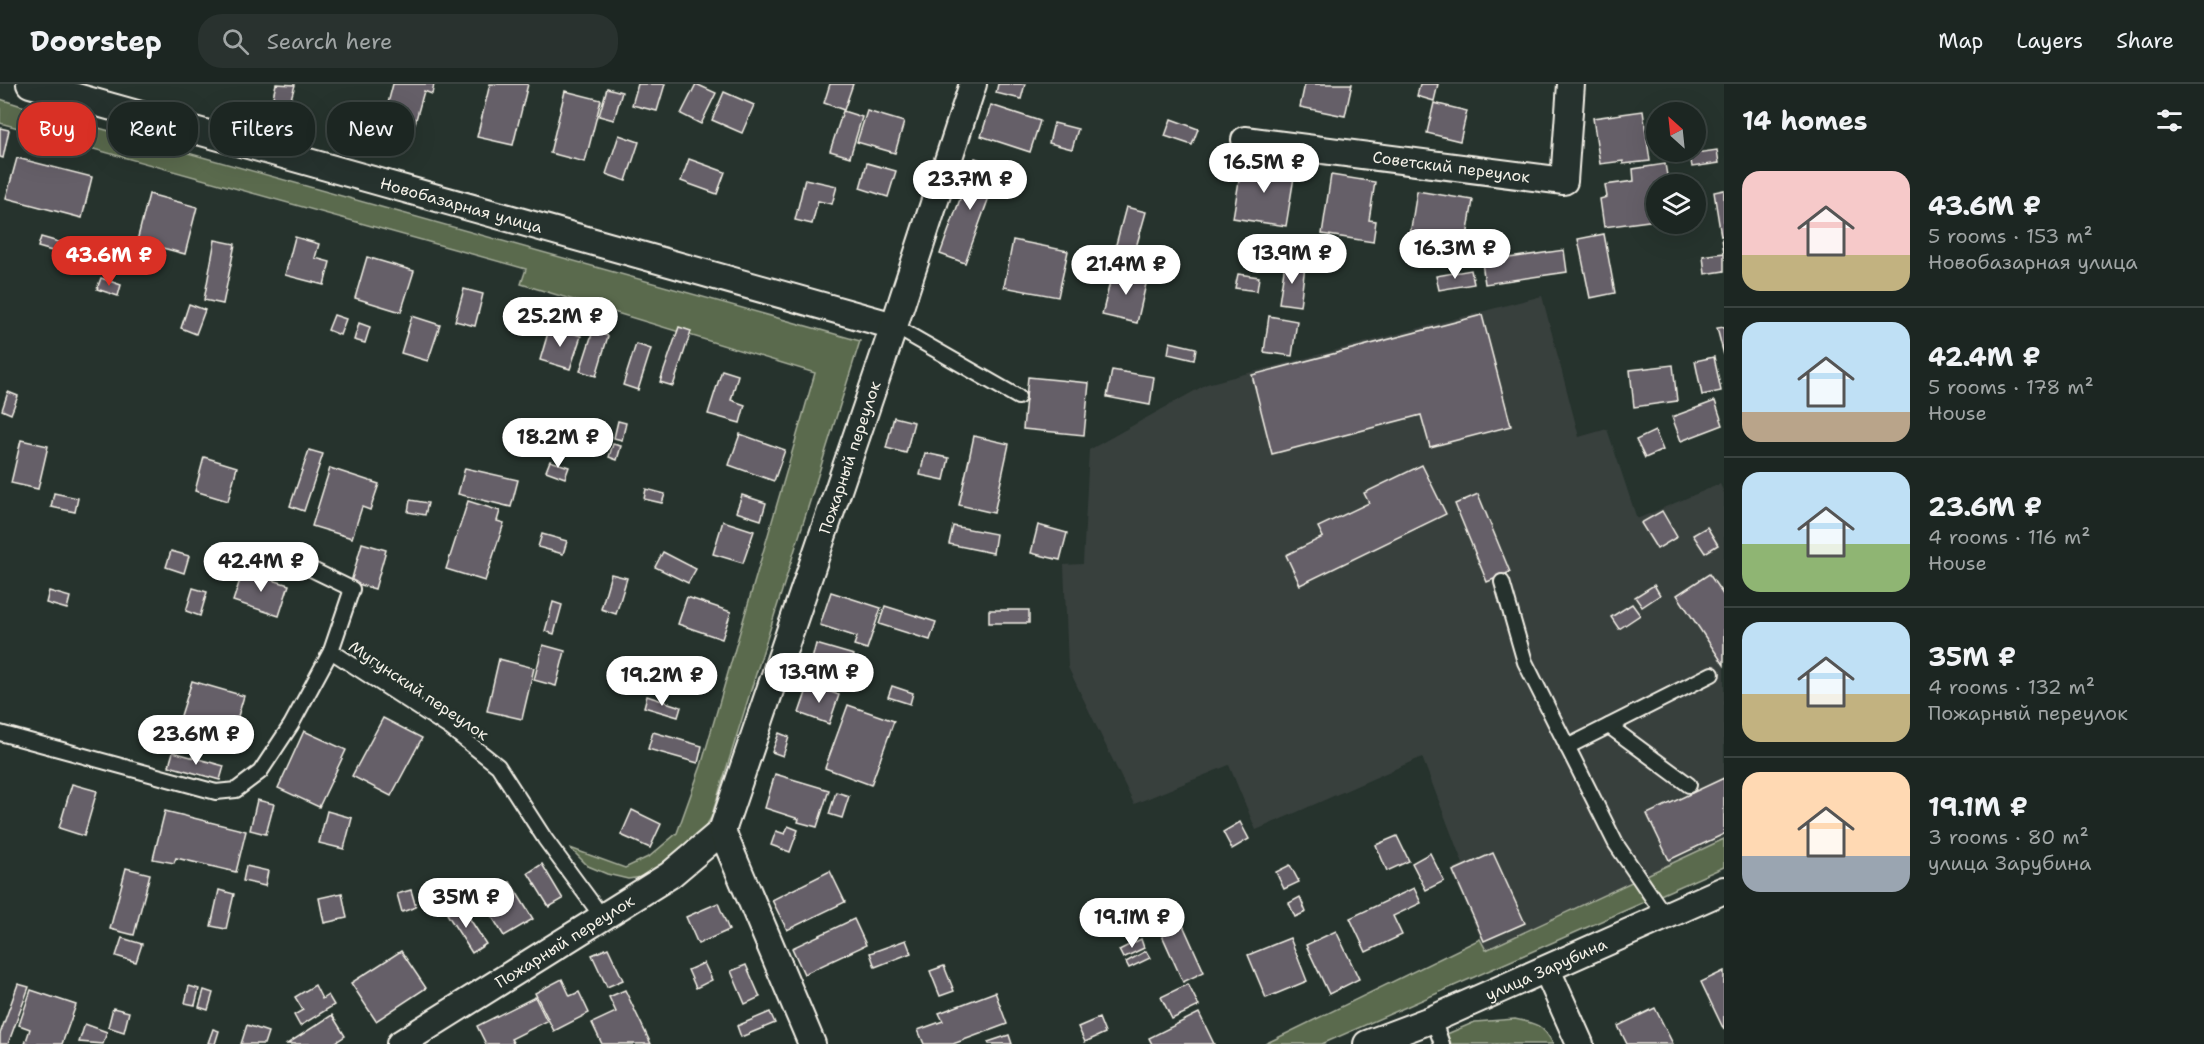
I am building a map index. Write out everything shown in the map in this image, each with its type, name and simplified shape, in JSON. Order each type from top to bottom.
[{"type":"street","name":"Новобазарная улица","points":[[30,84],[894,326]]},
{"type":"street","name":"Пожарный переулок","points":[[400,1044],[670,875],[722,831],[894,326],[973,84]]},
{"type":"street","name":"Советский переулок","points":[[1245,140],[1564,181],[1571,84]]},
{"type":"street","points":[[722,831],[812,1044]]},
{"type":"street","name":"улица Зарубина","points":[[1367,1044],[1433,1019],[1547,970],[1724,890]]},
{"type":"street","points":[[1547,970],[1580,1044]]},
{"type":"lane","points":[[894,326],[1018,397]]},
{"type":"lane","points":[[284,556],[352,590],[331,651]]},
{"type":"lane","points":[[1502,582],[1525,662],[1616,843],[1665,916]]},
{"type":"lane","name":"Мугунский переулок","points":[[0,733],[216,792],[236,790],[260,772],[291,725],[331,651],[450,728],[498,766],[545,839],[603,918]]},
{"type":"lane","points":[[1567,747],[1712,674]]},
{"type":"lane","points":[[1609,726],[1689,785]]},
{"type":"lane","points":[[1433,1019],[1442,1044]]},
{"type":"shaded area","points":[[1542,296],[1579,437],[1607,429],[1637,519],[1720,484],[1724,493],[1724,839],[1486,951],[1451,870],[1463,864],[1422,757],[1256,830],[1229,765],[1134,804],[1068,667],[1064,565],[1083,564],[1089,450],[1207,384]]},
{"type":"green space","points":[[0,99],[18,105],[18,128],[0,123]]},
{"type":"green space","points":[[96,127],[108,131],[108,153],[96,150]]},
{"type":"green space","points":[[119,156],[198,156],[860,341],[711,818],[694,845],[650,876],[628,879],[607,874],[588,866],[570,848],[625,868],[650,856],[677,833],[701,766],[815,373],[521,284],[526,269]]},
{"type":"green space","points":[[1724,839],[1724,867],[1322,1044],[1265,1044],[1480,939],[1486,950]]},
{"type":"green space","points":[[1515,1019],[1538,1026],[1553,1044],[1451,1044],[1447,1034],[1475,1022]]},
{"type":"building","points":[[276,84],[295,85],[290,102],[273,97]]},
{"type":"building","points":[[393,84],[434,84],[432,94],[424,91],[415,123],[414,102],[388,102]]},
{"type":"building","points":[[490,84],[528,84],[513,145],[477,137]]},
{"type":"building","points":[[638,84],[665,84],[657,111],[632,105]]},
{"type":"building","points":[[696,84],[716,93],[701,124],[681,114]]},
{"type":"building","points":[[830,84],[853,84],[844,110],[824,103]]},
{"type":"building","points":[[998,84],[1025,84],[1021,99],[996,93]]},
{"type":"building","points":[[1305,84],[1352,84],[1345,116],[1300,107]]},
{"type":"building","points":[[1420,84],[1438,84],[1434,101],[1417,96]]},
{"type":"building","points":[[607,88],[622,92],[614,120],[599,116]]},
{"type":"building","points":[[565,91],[601,100],[585,162],[550,153]]},
{"type":"building","points":[[724,92],[754,105],[742,133],[712,120]]},
{"type":"building","points":[[1434,103],[1467,111],[1460,141],[1427,133]]},
{"type":"building","points":[[991,105],[1040,121],[1030,152],[981,136]]},
{"type":"building","points":[[843,111],[862,117],[850,157],[830,151]]},
{"type":"building","points":[[867,111],[904,122],[895,153],[857,142]]},
{"type":"building","points":[[1643,111],[1646,161],[1600,164],[1593,118]]},
{"type":"building","points":[[1171,119],[1198,129],[1192,145],[1165,136]]},
{"type":"building","points":[[1054,123],[1078,129],[1072,149],[1049,143]]},
{"type":"building","points":[[0,128],[9,130],[3,158],[0,157]]},
{"type":"building","points":[[619,135],[639,142],[626,181],[606,174]]},
{"type":"building","points":[[1717,150],[1719,163],[1692,167],[1691,162],[1706,162],[1706,152]]},
{"type":"building","points":[[17,158],[92,177],[82,218],[6,198]]},
{"type":"building","points":[[975,158],[1000,167],[965,263],[940,254]]},
{"type":"building","points":[[689,159],[725,172],[717,194],[681,181]]},
{"type":"building","points":[[1242,162],[1295,171],[1286,226],[1233,218]]},
{"type":"building","points":[[867,163],[896,171],[888,197],[860,188]]},
{"type":"building","points":[[1665,164],[1667,174],[1646,174],[1646,221],[1604,227],[1600,199],[1607,197],[1605,185],[1634,181],[1633,169]]},
{"type":"building","points":[[1331,175],[1375,182],[1369,220],[1376,221],[1373,242],[1322,234]]},
{"type":"building","points":[[805,179],[837,186],[832,204],[818,201],[812,224],[795,220]]},
{"type":"building","points":[[1724,190],[1724,236],[1721,236],[1714,192]]},
{"type":"building","points":[[1417,191],[1473,200],[1463,262],[1421,255],[1424,243],[1409,241]]},
{"type":"building","points":[[149,194],[197,207],[185,254],[137,241]]},
{"type":"building","points":[[1126,207],[1146,212],[1133,258],[1114,252]]},
{"type":"building","points":[[1604,234],[1615,293],[1590,298],[1578,239]]},
{"type":"building","points":[[41,237],[62,243],[59,253],[38,247]]},
{"type":"building","points":[[295,237],[319,244],[315,258],[330,262],[324,285],[285,275]]},
{"type":"building","points":[[215,240],[235,244],[223,304],[204,300]]},
{"type":"building","points":[[1013,240],[1068,251],[1058,297],[1004,287]]},
{"type":"building","points":[[1564,250],[1567,272],[1485,284],[1482,262]]},
{"type":"building","points":[[1724,253],[1724,271],[1705,274],[1703,256]]},
{"type":"building","points":[[367,257],[414,271],[401,312],[355,298]]},
{"type":"building","points":[[1285,263],[1305,266],[1300,306],[1279,303]]},
{"type":"building","points":[[1130,266],[1149,271],[1137,323],[1102,315],[1111,278],[1127,282]]},
{"type":"building","points":[[1471,270],[1474,284],[1439,290],[1436,276]]},
{"type":"building","points":[[1238,274],[1259,277],[1257,291],[1235,288]]},
{"type":"building","points":[[101,278],[121,285],[118,296],[97,289]]},
{"type":"building","points":[[464,289],[483,294],[475,326],[455,321]]},
{"type":"building","points":[[189,304],[205,310],[196,334],[181,328]]},
{"type":"building","points":[[334,315],[346,319],[340,335],[328,330]]},
{"type":"building","points":[[1482,315],[1511,426],[1430,447],[1421,415],[1272,454],[1252,375]]},
{"type":"building","points":[[412,316],[440,325],[428,361],[401,353]]},
{"type":"building","points":[[1269,316],[1297,321],[1292,356],[1264,352]]},
{"type":"building","points":[[359,323],[370,327],[365,343],[354,340]]},
{"type":"building","points":[[550,326],[581,336],[570,369],[540,360]]},
{"type":"building","points":[[679,327],[691,331],[673,386],[660,382]]},
{"type":"building","points":[[1724,327],[1724,355],[1717,328]]},
{"type":"building","points":[[593,331],[608,336],[596,376],[580,371]]},
{"type":"building","points":[[1170,342],[1196,348],[1194,360],[1168,354]]},
{"type":"building","points":[[636,344],[651,349],[638,390],[623,385]]},
{"type":"building","points":[[1714,357],[1721,391],[1702,395],[1695,361]]},
{"type":"building","points":[[1673,365],[1677,401],[1634,407],[1630,370]]},
{"type":"building","points":[[722,370],[738,375],[731,400],[745,405],[740,423],[708,414]]},
{"type":"building","points":[[1112,370],[1154,377],[1150,405],[1107,397]]},
{"type":"building","points":[[1028,377],[1089,383],[1084,435],[1023,429]]},
{"type":"building","points":[[8,392],[18,396],[11,414],[2,410]]},
{"type":"building","points":[[1715,401],[1723,425],[1681,441],[1672,417]]},
{"type":"building","points":[[894,417],[914,422],[906,453],[886,448]]},
{"type":"building","points":[[618,421],[626,423],[622,440],[614,438]]},
{"type":"building","points":[[1655,431],[1663,450],[1645,458],[1636,440]]},
{"type":"building","points":[[740,434],[785,450],[774,481],[729,465]]},
{"type":"building","points":[[974,436],[1009,444],[994,513],[959,505]]},
{"type":"building","points":[[21,440],[48,446],[38,489],[11,483]]},
{"type":"building","points":[[613,444],[621,446],[617,460],[609,457]]},
{"type":"building","points":[[309,450],[323,454],[304,511],[290,506]]},
{"type":"building","points":[[925,453],[949,458],[944,480],[920,475]]},
{"type":"building","points":[[204,457],[237,467],[228,501],[195,491]]},
{"type":"building","points":[[550,461],[569,467],[565,478],[546,471]]},
{"type":"building","points":[[1422,465],[1446,514],[1300,585],[1286,555],[1323,537],[1318,527],[1369,503],[1364,493]]},
{"type":"building","points":[[330,468],[379,484],[370,510],[362,507],[352,538],[312,526]]},
{"type":"building","points":[[465,468],[518,480],[511,507],[458,494]]},
{"type":"building","points":[[646,489],[665,494],[662,503],[644,499]]},
{"type":"building","points":[[54,493],[78,498],[75,512],[51,507]]},
{"type":"building","points":[[1478,494],[1510,572],[1487,582],[1455,504]]},
{"type":"building","points":[[742,495],[766,503],[761,520],[736,512]]},
{"type":"building","points":[[410,500],[428,503],[425,515],[408,512]]},
{"type":"building","points":[[468,501],[500,511],[497,521],[504,523],[485,581],[446,569]]},
{"type":"building","points":[[1662,511],[1677,537],[1657,549],[1641,523]]},
{"type":"building","points":[[723,521],[754,531],[743,563],[713,554]]},
{"type":"building","points":[[1038,525],[1067,533],[1060,560],[1031,553]]},
{"type":"building","points":[[953,526],[996,534],[993,553],[949,544]]},
{"type":"building","points":[[1707,527],[1718,545],[1705,553],[1693,535]]},
{"type":"building","points":[[542,534],[567,541],[563,554],[538,547]]},
{"type":"building","points":[[362,543],[386,550],[375,589],[351,582]]},
{"type":"building","points":[[171,551],[189,556],[184,573],[166,567]]},
{"type":"building","points":[[663,552],[696,569],[688,583],[655,567]]},
{"type":"building","points":[[243,571],[289,585],[279,616],[233,601]]},
{"type":"building","points":[[611,574],[627,578],[616,614],[601,609]]},
{"type":"building","points":[[1709,574],[1724,596],[1724,665],[1677,595]]},
{"type":"building","points":[[1654,585],[1660,595],[1642,607],[1635,597]]},
{"type":"building","points":[[193,588],[207,592],[200,616],[186,611]]},
{"type":"building","points":[[49,591],[70,597],[67,609],[46,603]]},
{"type":"building","points":[[831,592],[881,608],[867,649],[854,645],[857,637],[820,625]]},
{"type":"building","points":[[687,597],[731,612],[722,639],[678,624]]},
{"type":"building","points":[[553,602],[562,605],[554,634],[545,631]]},
{"type":"building","points":[[1632,604],[1640,615],[1619,629],[1611,617]]},
{"type":"building","points":[[885,606],[936,622],[930,640],[879,624]]},
{"type":"building","points":[[989,610],[1029,610],[1029,623],[989,623]]},
{"type":"building","points":[[816,644],[854,655],[845,685],[808,675]]},
{"type":"building","points":[[543,645],[565,651],[556,686],[534,680]]},
{"type":"building","points":[[499,659],[534,668],[522,719],[487,711]]},
{"type":"building","points":[[192,681],[244,696],[233,733],[195,721],[193,730],[178,725]]},
{"type":"building","points":[[809,684],[839,695],[829,724],[799,713]]},
{"type":"building","points":[[892,686],[913,693],[910,704],[888,697]]},
{"type":"building","points":[[647,696],[681,707],[678,717],[644,707]]},
{"type":"building","points":[[848,705],[894,721],[871,785],[825,768]]},
{"type":"building","points":[[383,718],[422,738],[391,796],[352,776]]},
{"type":"building","points":[[304,731],[346,750],[319,807],[278,788]]},
{"type":"building","points":[[653,732],[702,746],[698,763],[648,749]]},
{"type":"building","points":[[779,733],[789,737],[783,756],[772,752]]},
{"type":"building","points":[[173,752],[224,766],[220,780],[169,766]]},
{"type":"building","points":[[775,774],[829,790],[817,827],[798,822],[799,819],[765,808]]},
{"type":"building","points":[[1724,778],[1724,834],[1669,860],[1647,814]]},
{"type":"building","points":[[72,784],[97,791],[84,836],[59,828]]},
{"type":"building","points":[[836,792],[849,796],[842,818],[829,814]]},
{"type":"building","points":[[257,800],[274,804],[266,834],[250,830]]},
{"type":"building","points":[[632,810],[661,824],[650,848],[621,835]]},
{"type":"building","points":[[165,811],[246,831],[236,872],[176,858],[174,863],[153,859]]},
{"type":"building","points":[[327,811],[352,818],[344,849],[319,843]]},
{"type":"building","points":[[1240,822],[1249,839],[1232,849],[1223,832]]},
{"type":"building","points":[[788,826],[798,830],[790,852],[771,845],[776,831],[785,834]]},
{"type":"building","points":[[1397,836],[1409,861],[1387,871],[1376,845]]},
{"type":"building","points":[[1430,853],[1444,881],[1426,890],[1412,863]]},
{"type":"building","points":[[1493,853],[1525,923],[1484,941],[1453,871]]},
{"type":"building","points":[[542,864],[563,899],[549,907],[528,873]]},
{"type":"building","points":[[1290,865],[1299,882],[1284,889],[1276,872]]},
{"type":"building","points":[[246,866],[268,871],[265,886],[243,881]]},
{"type":"building","points":[[126,868],[150,874],[134,935],[110,929]]},
{"type":"building","points":[[830,871],[845,902],[787,930],[772,900]]},
{"type":"building","points":[[510,882],[533,919],[504,936],[481,899]]},
{"type":"building","points":[[1414,888],[1421,903],[1393,916],[1402,935],[1366,952],[1350,918]]},
{"type":"building","points":[[219,890],[234,894],[226,929],[211,926]]},
{"type":"building","points":[[411,890],[416,907],[402,912],[397,894]]},
{"type":"building","points":[[342,893],[347,918],[324,923],[319,898]]},
{"type":"building","points":[[1300,897],[1306,912],[1295,917],[1289,903]]},
{"type":"building","points":[[718,903],[729,930],[698,944],[686,917]]},
{"type":"building","points":[[461,905],[486,944],[472,953],[447,914]]},
{"type":"building","points":[[854,919],[866,945],[804,974],[792,948]]},
{"type":"building","points":[[1182,923],[1204,972],[1183,982],[1161,933]]},
{"type":"building","points":[[1336,931],[1359,979],[1329,994],[1306,945]]},
{"type":"building","points":[[122,938],[142,944],[136,962],[116,956]]},
{"type":"building","points":[[1290,938],[1307,981],[1266,998],[1248,955]]},
{"type":"building","points":[[1141,939],[1144,948],[1123,958],[1119,950]]},
{"type":"building","points":[[906,940],[911,953],[875,967],[870,953]]},
{"type":"building","points":[[608,948],[623,980],[607,987],[592,955]]},
{"type":"building","points":[[401,951],[426,988],[376,1021],[351,983]]},
{"type":"building","points":[[1146,951],[1150,958],[1129,968],[1126,962]]},
{"type":"building","points":[[704,963],[712,980],[696,988],[688,970]]},
{"type":"building","points":[[746,965],[760,997],[745,1004],[731,971]]},
{"type":"building","points":[[944,966],[954,991],[940,996],[930,971]]},
{"type":"building","points":[[1724,971],[1724,1030],[1701,982]]},
{"type":"building","points":[[562,979],[570,996],[579,992],[589,1013],[554,1031],[535,993]]},
{"type":"building","points":[[18,984],[29,987],[8,1044],[0,1044],[0,1034]]},
{"type":"building","points":[[1188,984],[1199,1006],[1172,1019],[1161,997]]},
{"type":"building","points":[[315,985],[322,999],[328,995],[334,1005],[300,1026],[294,1015],[303,1010],[295,997]]},
{"type":"building","points":[[189,986],[199,989],[195,1005],[185,1003]]},
{"type":"building","points":[[31,990],[76,1005],[62,1044],[25,1044],[30,1029],[19,1025]]},
{"type":"building","points":[[204,990],[213,993],[208,1010],[199,1007]]},
{"type":"building","points":[[625,990],[651,1044],[602,1044],[592,1023],[616,1012],[609,997]]},
{"type":"building","points":[[995,992],[1007,1024],[953,1044],[924,1044],[918,1030],[943,1021],[939,1013]]},
{"type":"building","points":[[535,997],[547,1021],[511,1039],[514,1044],[486,1044],[477,1026]]},
{"type":"building","points":[[113,1008],[129,1012],[124,1032],[108,1027]]},
{"type":"building","points":[[1655,1008],[1673,1044],[1627,1044],[1618,1026]]},
{"type":"building","points":[[770,1012],[775,1023],[741,1037],[737,1026]]},
{"type":"building","points":[[1199,1013],[1214,1044],[1152,1044],[1149,1038]]},
{"type":"building","points":[[332,1015],[345,1036],[333,1044],[287,1044]]},
{"type":"building","points":[[1099,1018],[1105,1033],[1085,1042],[1078,1027]]},
{"type":"building","points":[[85,1024],[107,1032],[103,1044],[79,1042]]},
{"type":"building","points":[[247,1025],[268,1032],[264,1044],[241,1044]]},
{"type":"building","points":[[213,1029],[219,1031],[215,1044],[208,1043]]},
{"type":"building","points":[[1009,1035],[1012,1044],[989,1044],[988,1042]]}]
